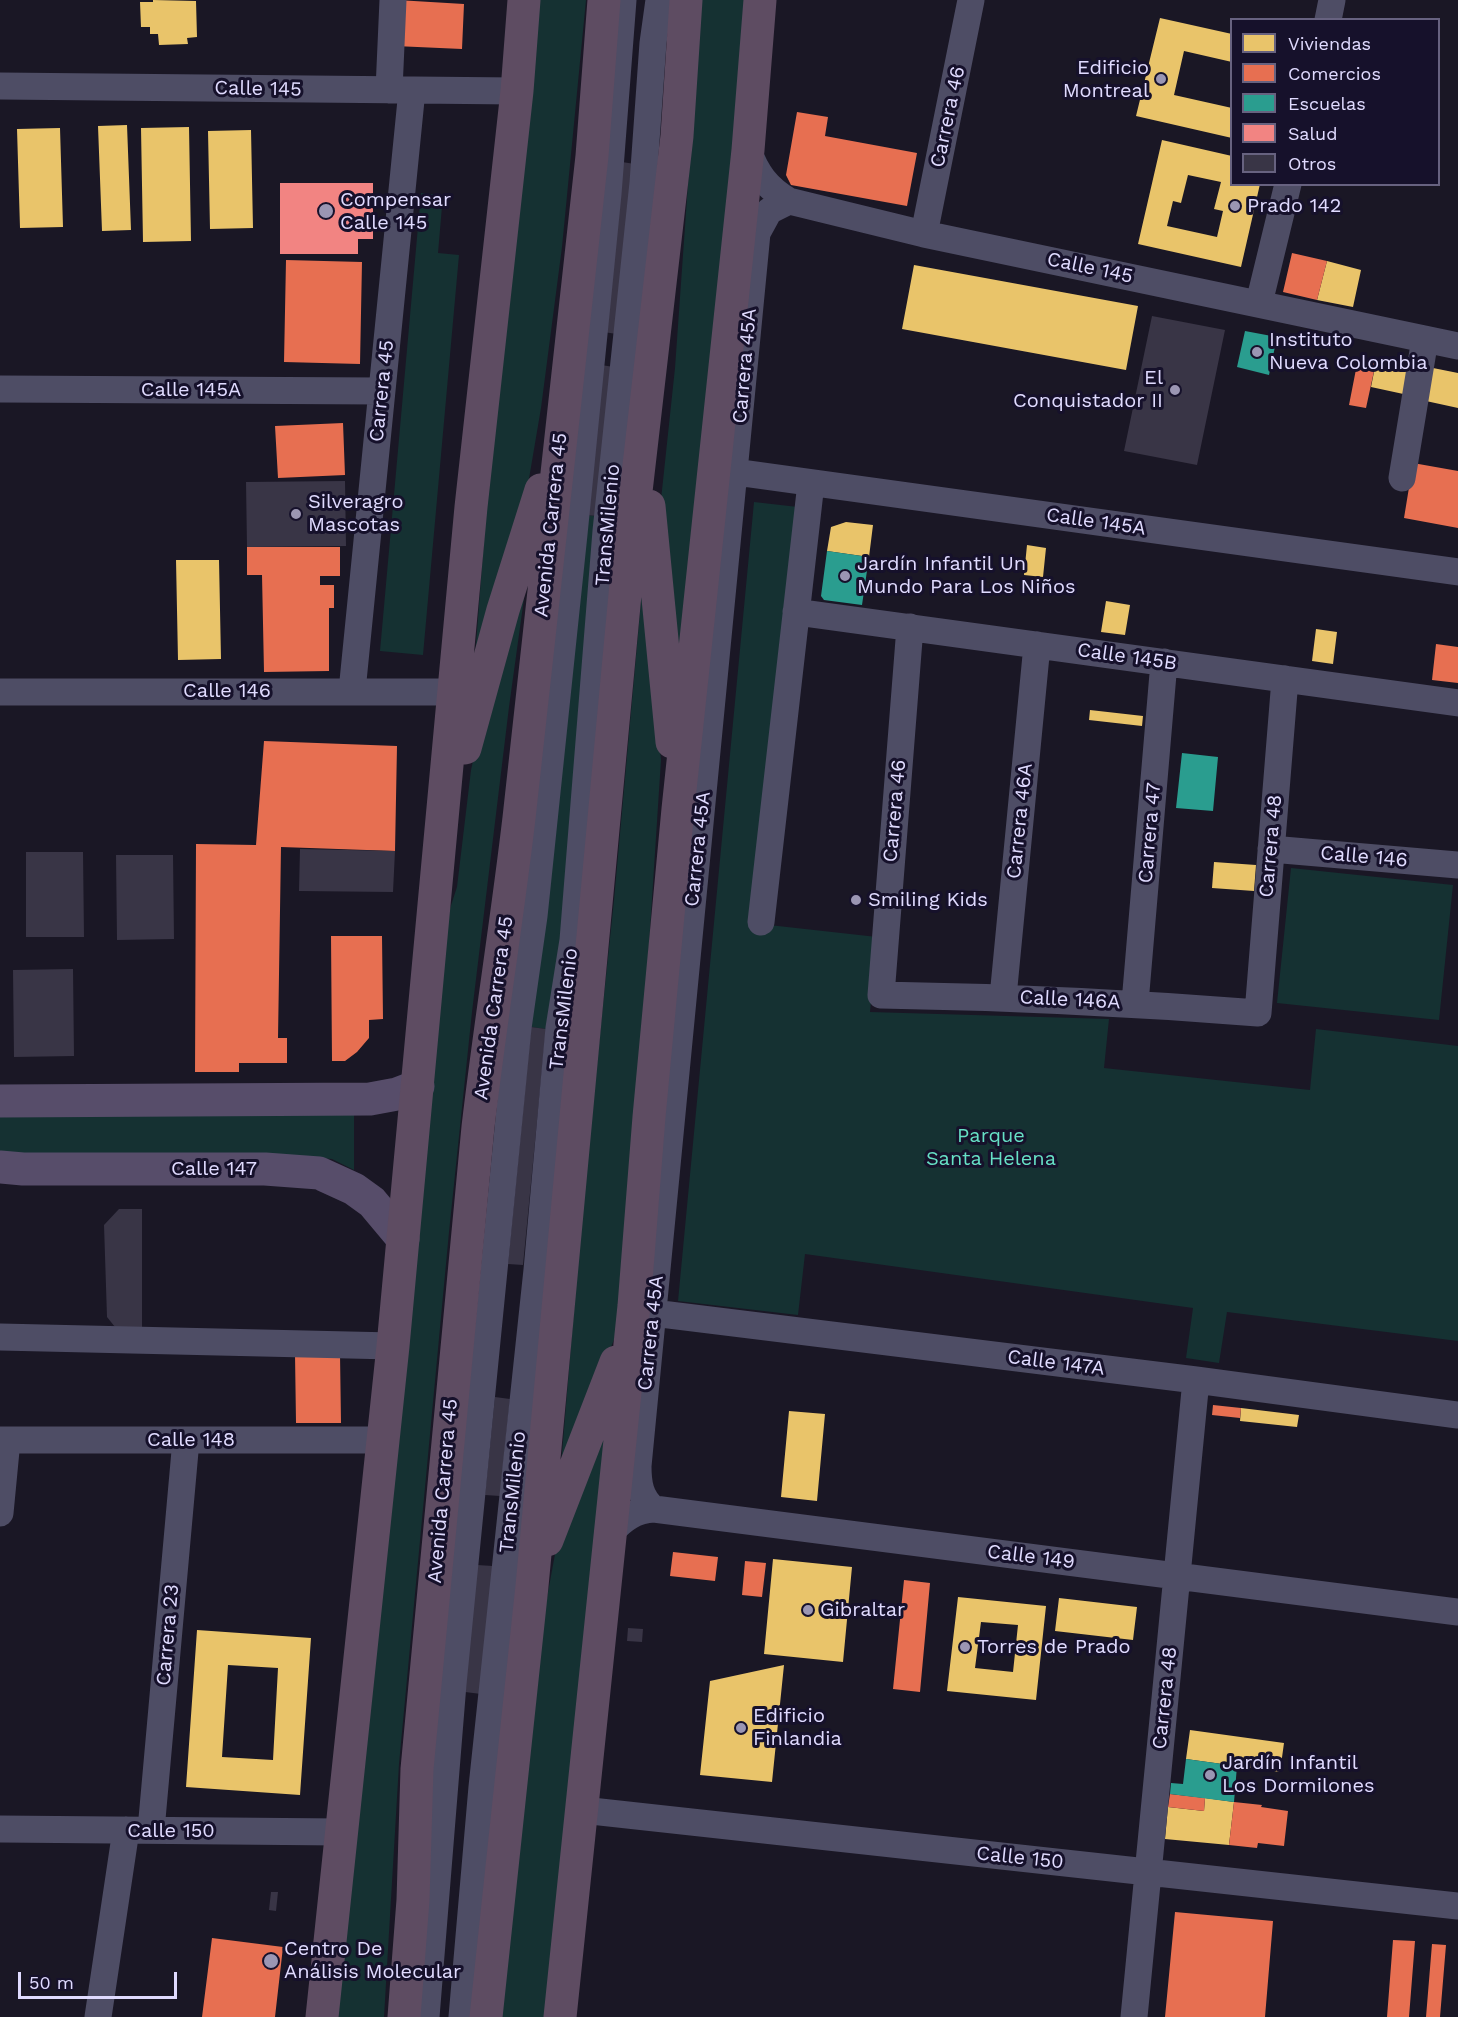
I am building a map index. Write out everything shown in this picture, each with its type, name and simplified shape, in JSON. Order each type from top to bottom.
[{"type":"highway","points":[[322,2017],[393,1346],[472,496],[524,0]]},
{"type":"highway","name":"Avenida Carrera 45","points":[[404,2017],[413,1910],[417,1769],[478,1127],[490,1023],[512,883],[592,156],[604,0]]},
{"type":"highway","points":[[486,2017],[532,1586],[629,552],[677,136],[686,0]]},
{"type":"highway","points":[[560,2017],[611,1532],[644,1309],[649,1117],[678,809],[748,150],[760,0]]},
{"type":"highway","points":[[441,846],[475,705],[502,610],[562,428]]},
{"type":"highway","points":[[642,441],[678,809]]},
{"type":"highway","points":[[532,1586],[552,1524],[644,1309]]},
{"type":"main road","points":[[0,1101],[370,1099],[390,1096],[418,1086]]},
{"type":"main road","name":"Calle 147","points":[[0,1167],[23,1169],[266,1168],[319,1173],[354,1189],[372,1202],[403,1239]]},
{"type":"street","name":"Carrera 45","points":[[352,691],[382,391],[401,90],[393,0]]},
{"type":"street","name":"TransMilenio","points":[[426,2017],[453,1684],[518,1028],[534,916],[573,545],[608,194],[623,0]]},
{"type":"street","name":"TransMilenio","points":[[462,2017],[482,1787],[537,1270],[559,1028],[573,940],[606,531],[643,183],[653,43],[659,0]]},
{"type":"street","name":"Carrera 46","points":[[924,234],[971,0]]},
{"type":"street","points":[[1328,18],[1332,0]]},
{"type":"street","name":"Calle 145","points":[[0,86],[516,91]]},
{"type":"street","name":"Calle 145","points":[[748,150],[753,167],[761,179],[789,201],[924,234],[1458,346]]},
{"type":"street","points":[[1259,303],[1288,186]]},
{"type":"street","name":"Carrera 45A","points":[[654,1509],[646,1503],[638,1476],[644,1309],[735,472],[757,233],[769,211],[789,201]]},
{"type":"street","points":[[1402,478],[1425,339]]},
{"type":"street","name":"Calle 145A","points":[[0,389],[382,391]]},
{"type":"street","name":"Calle 145A","points":[[735,472],[1458,572]]},
{"type":"street","points":[[761,922],[811,483]]},
{"type":"street","name":"Calle 145B","points":[[796,612],[1458,703]]},
{"type":"street","name":"Carrera 46","points":[[881,995],[910,627]]},
{"type":"street","name":"Carrera 46A","points":[[1003,997],[1037,645]]},
{"type":"street","name":"Carrera 47","points":[[1135,1003],[1164,662]]},
{"type":"street","name":"Carrera 48","points":[[1258,1013],[1285,678]]},
{"type":"street","name":"Calle 146","points":[[0,692],[453,692]]},
{"type":"street","name":"Calle 146","points":[[1271,849],[1458,865]]},
{"type":"street","name":"Calle 146A","points":[[881,995],[1003,997],[1135,1003],[1258,1013]]},
{"type":"street","name":"Calle 147A","points":[[644,1309],[1458,1415]]},
{"type":"street","points":[[0,1337],[393,1346]]},
{"type":"street","name":"Carrera 48","points":[[1134,2017],[1196,1380]]},
{"type":"street","points":[[0,1513],[3,1440]]},
{"type":"street","name":"Calle 148","points":[[3,1440],[383,1440]]},
{"type":"street","name":"Carrera 23","points":[[98,2017],[139,1830],[186,1440]]},
{"type":"street","name":"Calle 149","points":[[611,1532],[630,1515],[645,1509],[654,1509],[1458,1612]]},
{"type":"street","name":"Calle 150","points":[[582,1810],[1458,1906]]},
{"type":"street","name":"Calle 150","points":[[0,1829],[341,1832]]},
{"type":"green space","points":[[535,0],[586,0],[562,247],[541,408],[522,520],[475,657],[497,370]]},
{"type":"green space","points":[[701,0],[749,0],[677,703],[660,509],[675,368]]},
{"type":"green space","points":[[421,193],[443,195],[438,253],[459,255],[423,655],[380,651]]},
{"type":"green space","name":"Parque Santa Helena","points":[[754,502],[798,507],[751,923],[877,937],[870,1012],[1109,1019],[1104,1068],[1310,1090],[1316,1029],[1458,1046],[1458,1341],[1227,1312],[1219,1363],[1186,1358],[1193,1308],[805,1254],[798,1315],[678,1301]]},
{"type":"green space","points":[[584,515],[598,516],[564,944],[546,1029],[531,1027]]},
{"type":"green space","points":[[643,579],[661,760],[622,1319],[560,1477],[585,1177],[614,900]]},
{"type":"green space","points":[[526,584],[472,1012],[449,1232],[399,1764],[384,2017],[334,2017],[441,936],[457,887],[471,770],[491,678]]},
{"type":"green space","points":[[1291,868],[1453,885],[1439,1020],[1277,1003]]},
{"type":"green space","points":[[354,1111],[354,1170],[332,1159],[289,1156],[34,1156],[0,1151],[0,1115]]},
{"type":"green space","points":[[614,1394],[550,2017],[499,2017],[540,1636],[557,1543]]},
{"type":"building: Viviendas","points":[[153,0],[196,1],[197,37],[187,38],[188,44],[159,45],[158,34],[150,34],[150,27],[141,27],[140,2],[153,2]]},
{"type":"building: Viviendas","name":"Edificio Montreal","points":[[1160,18],[1230,34],[1230,62],[1184,51],[1174,95],[1230,108],[1230,138],[1136,116]]},
{"type":"building: Viviendas","points":[[127,125],[131,230],[102,231],[98,126]]},
{"type":"building: Viviendas","points":[[189,127],[191,241],[143,242],[141,128]]},
{"type":"building: Viviendas","points":[[60,128],[63,227],[20,228],[17,129]]},
{"type":"building: Viviendas","points":[[251,130],[253,228],[210,229],[208,131]]},
{"type":"building: Viviendas","name":"Prado 142","points":[[1162,140],[1230,156],[1230,186],[1260,186],[1241,267],[1138,244]],"holes":[[[1188,175],[1221,182],[1214,209],[1223,211],[1217,237],[1167,226],[1173,201],[1181,203]]]},
{"type":"building: Viviendas","points":[[1327,261],[1361,270],[1353,307],[1317,300]]},
{"type":"building: Viviendas","points":[[914,265],[1138,306],[1126,370],[902,329]]},
{"type":"building: Viviendas","points":[[1376,362],[1413,370],[1408,395],[1371,387]]},
{"type":"building: Viviendas","points":[[1433,368],[1458,373],[1458,408],[1426,401]]},
{"type":"building: Viviendas","points":[[846,522],[873,525],[869,557],[827,551],[831,527]]},
{"type":"building: Viviendas","points":[[1027,545],[1046,548],[1043,577],[1024,575]]},
{"type":"building: Viviendas","points":[[176,560],[219,560],[221,659],[178,660]]},
{"type":"building: Viviendas","points":[[1106,601],[1130,605],[1125,635],[1101,632]]},
{"type":"building: Viviendas","points":[[1316,629],[1337,632],[1333,664],[1312,661]]},
{"type":"building: Viviendas","points":[[1090,710],[1143,716],[1142,726],[1089,720]]},
{"type":"building: Viviendas","points":[[1214,862],[1256,865],[1254,891],[1212,888]]},
{"type":"building: Viviendas","points":[[1241,1408],[1299,1415],[1297,1427],[1240,1421]]},
{"type":"building: Viviendas","points":[[789,1411],[825,1414],[817,1501],[781,1497]]},
{"type":"building: Viviendas","name":"Gibraltar","points":[[773,1559],[852,1567],[843,1662],[764,1654]]},
{"type":"building: Viviendas","name":"Torres de Prado","points":[[958,1597],[1046,1606],[1036,1700],[947,1691]],"holes":[[[981,1622],[1018,1625],[1013,1672],[975,1668]]]},
{"type":"building: Viviendas","points":[[1059,1598],[1137,1607],[1133,1640],[1055,1631]]},
{"type":"building: Viviendas","points":[[197,1630],[311,1638],[300,1795],[186,1787]],"holes":[[[228,1665],[278,1668],[273,1760],[222,1757]]]},
{"type":"building: Viviendas","name":"Edificio Finlandia","points":[[784,1665],[772,1782],[700,1775],[710,1681]]},
{"type":"building: Viviendas","points":[[1190,1730],[1284,1743],[1280,1772],[1186,1759]]},
{"type":"building: Viviendas","points":[[1205,1798],[1234,1802],[1229,1845],[1165,1839],[1168,1807],[1204,1811]]},
{"type":"building: Comercios","points":[[397,0],[464,4],[462,49],[395,46]]},
{"type":"building: Comercios","points":[[797,112],[828,117],[825,136],[917,153],[907,206],[791,185],[786,175]]},
{"type":"building: Comercios","points":[[1292,253],[1327,261],[1317,300],[1283,292]]},
{"type":"building: Comercios","points":[[286,260],[362,262],[360,364],[284,362]]},
{"type":"building: Comercios","points":[[1358,359],[1376,362],[1366,408],[1349,405]]},
{"type":"building: Comercios","points":[[343,423],[345,475],[278,478],[275,426]]},
{"type":"building: Comercios","points":[[1413,463],[1458,471],[1458,528],[1404,518]]},
{"type":"building: Comercios","points":[[247,547],[340,547],[340,576],[320,576],[320,585],[334,585],[334,608],[329,608],[329,671],[264,672],[262,575],[247,575]]},
{"type":"building: Comercios","points":[[1436,644],[1458,647],[1458,683],[1432,680]]},
{"type":"building: Comercios","points":[[264,741],[397,746],[395,851],[281,847],[278,1038],[287,1038],[287,1063],[239,1063],[239,1072],[195,1072],[196,844],[256,845]]},
{"type":"building: Comercios","points":[[331,936],[382,936],[383,1019],[369,1020],[369,1038],[357,1052],[345,1061],[332,1061]]},
{"type":"building: Comercios","points":[[295,1354],[340,1354],[341,1423],[296,1423]]},
{"type":"building: Comercios","points":[[1213,1405],[1241,1408],[1240,1418],[1212,1415]]},
{"type":"building: Comercios","points":[[673,1552],[718,1557],[715,1581],[670,1576]]},
{"type":"building: Comercios","points":[[745,1561],[766,1563],[762,1597],[742,1595]]},
{"type":"building: Comercios","points":[[904,1580],[930,1583],[920,1692],[893,1689]]},
{"type":"building: Comercios","points":[[1170,1794],[1205,1798],[1204,1811],[1168,1807]]},
{"type":"building: Comercios","points":[[1234,1802],[1288,1811],[1284,1846],[1258,1843],[1257,1848],[1229,1845]]},
{"type":"building: Comercios","points":[[1175,1912],[1273,1921],[1265,2017],[1165,2017]]},
{"type":"building: Comercios","points":[[212,1938],[283,1947],[275,2017],[202,2017]]},
{"type":"building: Comercios","points":[[1393,1940],[1415,1941],[1409,2017],[1387,2017]]},
{"type":"building: Comercios","points":[[1432,1944],[1446,1945],[1440,2017],[1426,2017]]},
{"type":"building: Escuelas","name":"Instituto Nueva Colombia","points":[[1245,331],[1277,337],[1269,375],[1237,367]]},
{"type":"building: Escuelas","name":"Jardín Infantil Un Mundo Para Los Niños","points":[[827,551],[869,557],[862,605],[824,600],[821,596]]},
{"type":"building: Escuelas","points":[[1182,753],[1218,757],[1213,811],[1176,808]]},
{"type":"building: Escuelas","name":"Jardín Infantil Los Dormilones","points":[[1186,1759],[1237,1766],[1234,1802],[1170,1794],[1171,1783],[1183,1784]]},
{"type":"building: Salud","name":"Compensar Calle 145","points":[[280,183],[373,183],[373,239],[358,239],[358,254],[280,254]]},
{"type":"building: Otros","points":[[622,162],[635,164],[617,334],[603,332]]},
{"type":"building: Otros","name":"El Conquistador II","points":[[1152,316],[1225,330],[1197,465],[1124,451]]},
{"type":"building: Otros","points":[[601,365],[614,367],[598,516],[584,515]]},
{"type":"building: Otros","name":"Silveragro Mascotas","points":[[345,481],[346,546],[247,547],[246,482]]},
{"type":"building: Otros","points":[[300,849],[395,851],[393,892],[299,891]]},
{"type":"building: Otros","points":[[26,852],[83,852],[84,937],[26,937]]},
{"type":"building: Otros","points":[[116,855],[173,855],[174,939],[117,940]]},
{"type":"building: Otros","points":[[73,969],[74,1056],[14,1057],[13,970]]},
{"type":"building: Otros","points":[[531,1027],[546,1029],[523,1265],[508,1264]]},
{"type":"building: Otros","points":[[119,1209],[142,1209],[142,1335],[123,1337],[107,1317],[104,1225]]},
{"type":"building: Otros","points":[[495,1397],[510,1399],[500,1496],[485,1495]]},
{"type":"building: Otros","points":[[477,1565],[493,1566],[481,1694],[465,1692]]},
{"type":"building: Otros","points":[[628,1628],[643,1629],[642,1642],[627,1641]]},
{"type":"building: Otros","points":[[271,1892],[278,1892],[276,1911],[269,1910]]},
{"type":"place","name":"Edificio Montreal","points":[[1161,79]]},
{"type":"place","name":"Prado 142","points":[[1235,206]]},
{"type":"place","name":"Compensar Calle 145","points":[[326,211]]},
{"type":"place","name":"Instituto Nueva Colombia","points":[[1257,352]]},
{"type":"place","name":"El Conquistador II","points":[[1175,390]]},
{"type":"place","name":"Silveragro Mascotas","points":[[296,514]]},
{"type":"place","name":"Jardín Infantil Un Mundo Para Los Niños","points":[[845,576]]},
{"type":"place","name":"Smiling Kids","points":[[856,900]]},
{"type":"place","name":"Gibraltar","points":[[808,1610]]},
{"type":"place","name":"Torres de Prado","points":[[965,1647]]},
{"type":"place","name":"Edificio Finlandia","points":[[741,1728]]},
{"type":"place","name":"Jardín Infantil Los Dormilones","points":[[1210,1775]]},
{"type":"place","name":"Centro De Análisis Molecular","points":[[271,1961]]}]
